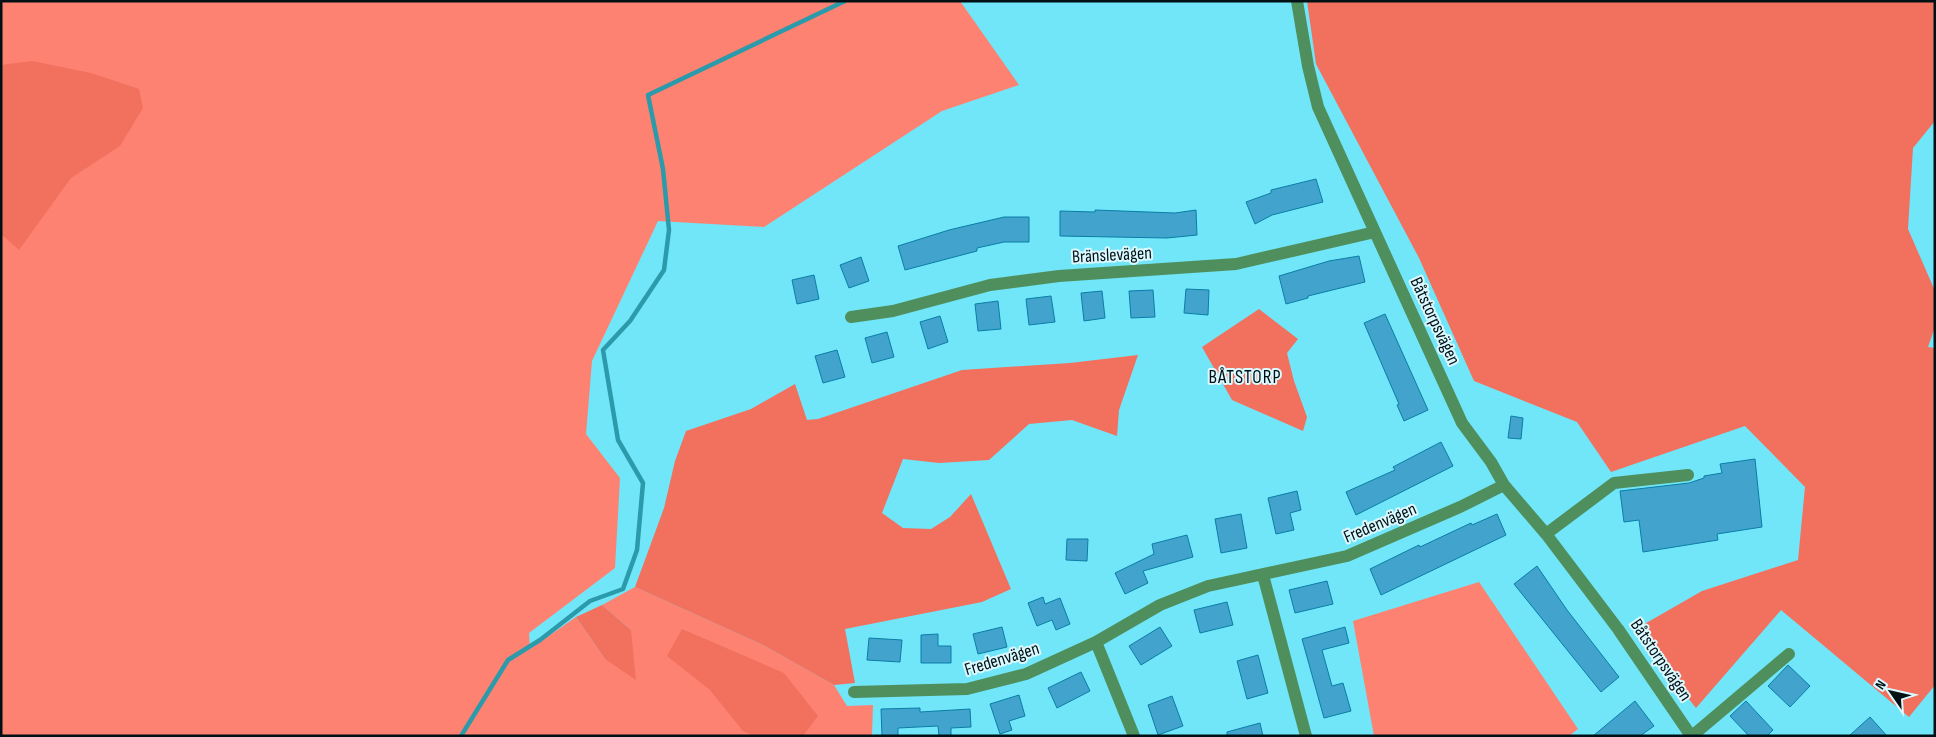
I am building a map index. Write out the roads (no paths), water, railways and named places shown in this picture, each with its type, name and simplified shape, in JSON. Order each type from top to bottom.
[{"type":"street","name":"Båtstorpsvägen","points":[[1297,1],[1318,107],[1462,423],[1491,462],[1504,485],[1546,534],[1618,629],[1692,736],[1789,654]]},
{"type":"street","name":"Bränslevägen","points":[[851,317],[893,311],[990,285],[1058,276],[1236,264],[1375,232]]},
{"type":"street","points":[[1546,534],[1614,483],[1688,475]]},
{"type":"street","name":"Fredenvägen","points":[[854,692],[967,689],[1026,674],[1096,642],[1168,602],[1208,586],[1347,556],[1460,507],[1504,485]]},
{"type":"street","points":[[1263,575],[1306,736]]},
{"type":"street","points":[[1096,642],[1134,736]]},
{"type":"waterway","points":[[461,736],[508,660],[540,640],[590,601],[623,589],[637,550],[643,483],[618,440],[603,350],[630,321],[664,270],[669,230],[663,169],[648,95],[845,1]]},
{"type":"district","name":"BÅTSTORP","points":[[1245,377]]}]
